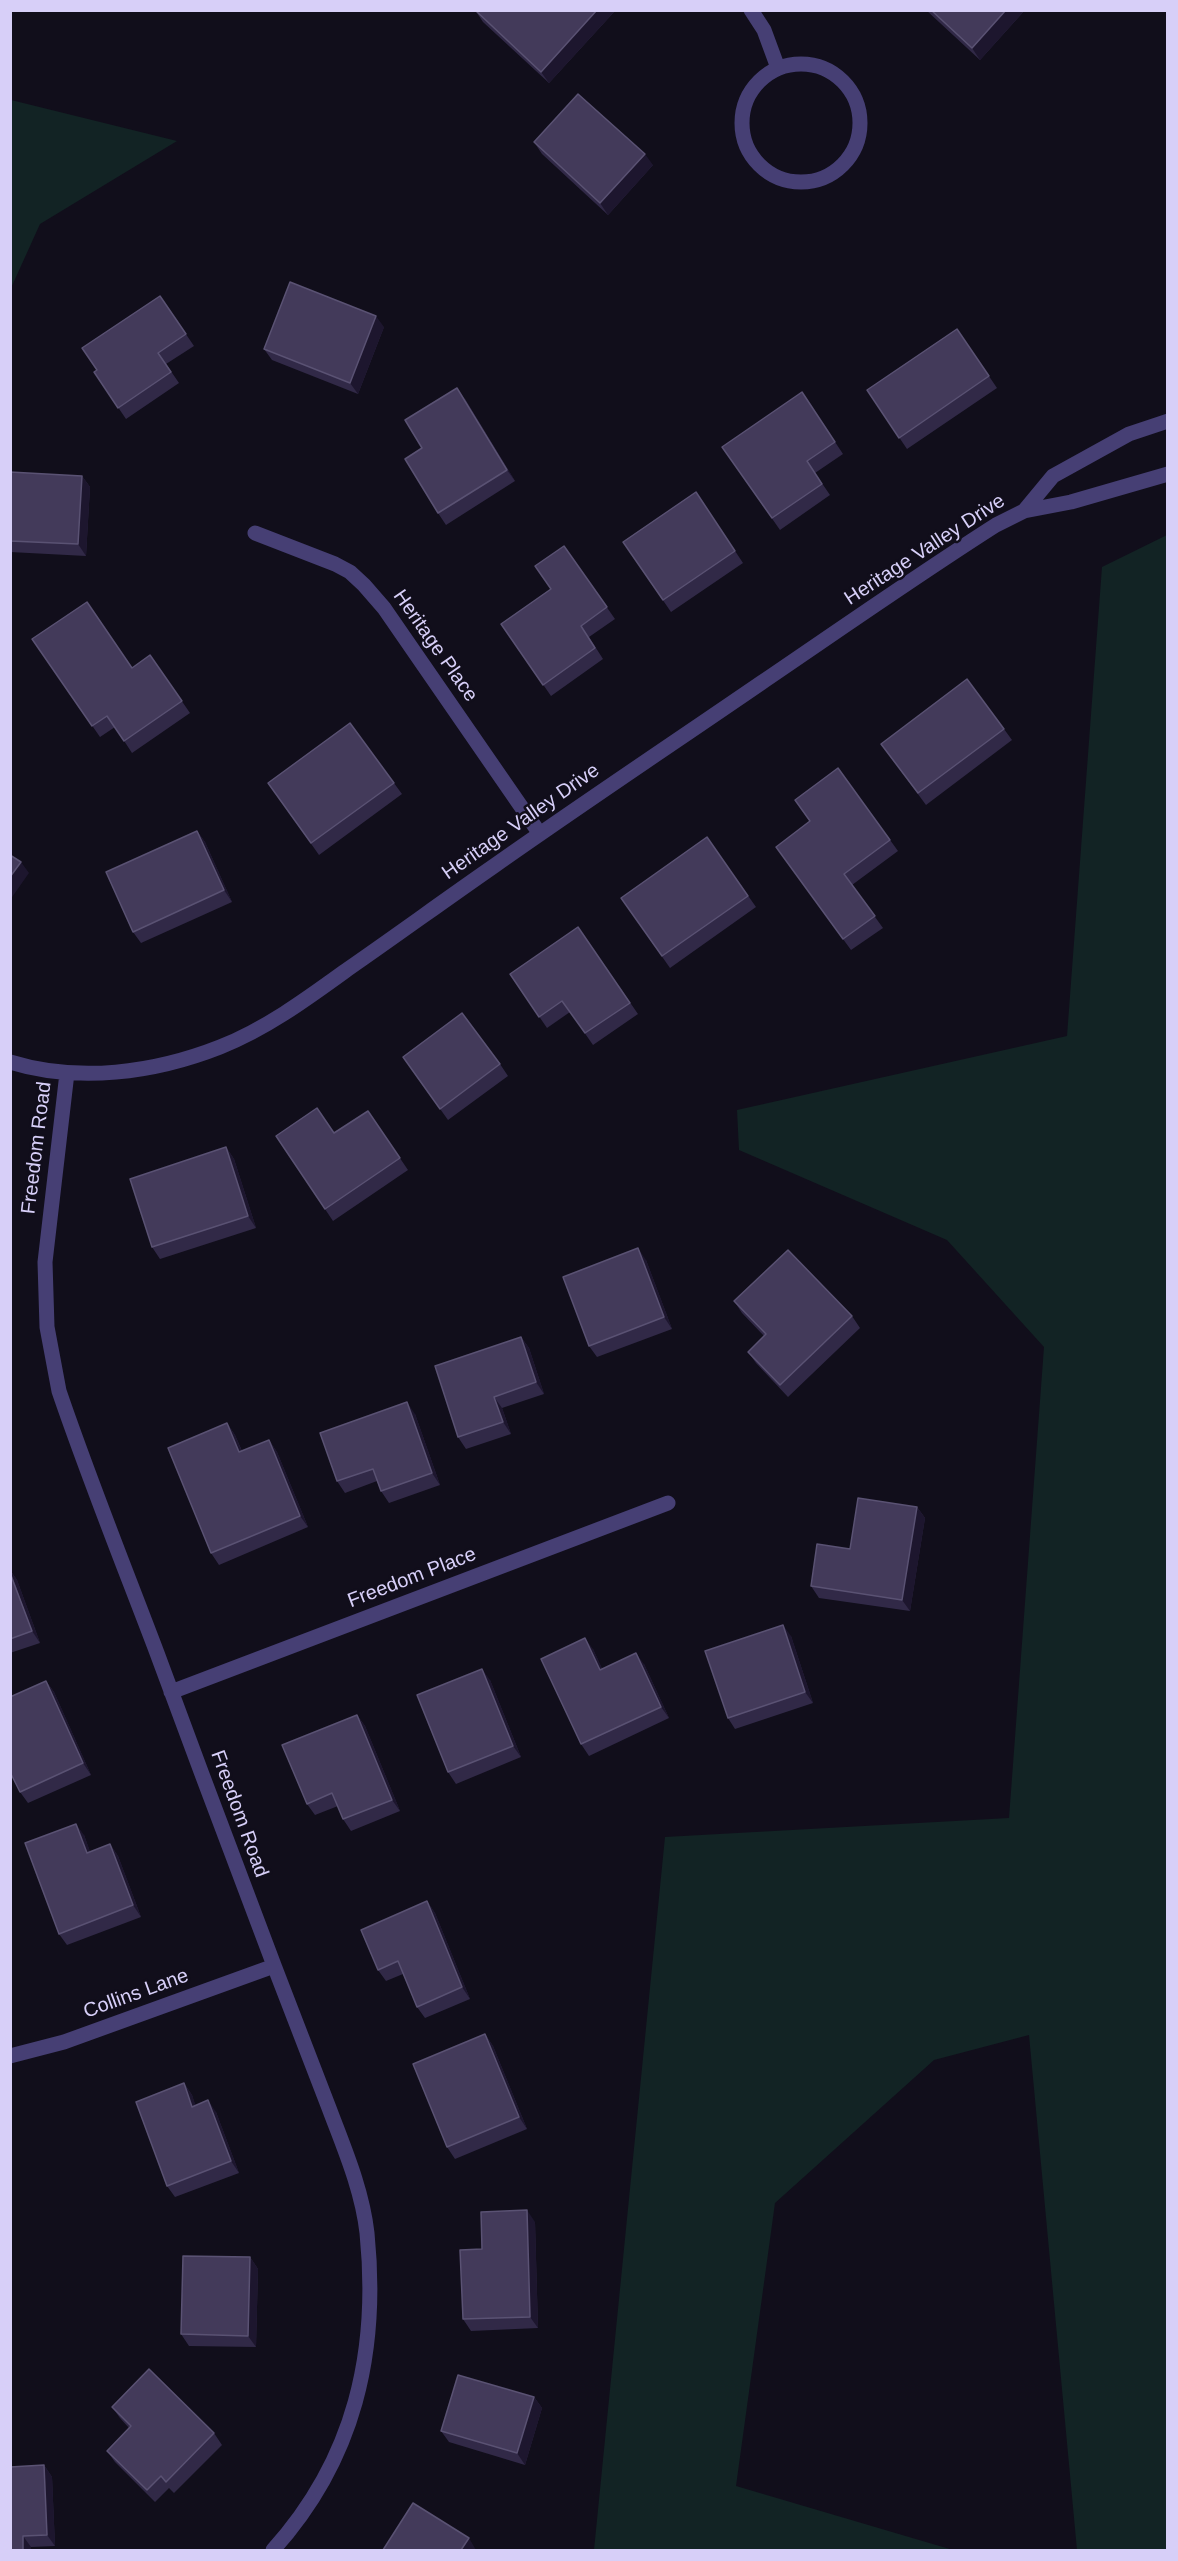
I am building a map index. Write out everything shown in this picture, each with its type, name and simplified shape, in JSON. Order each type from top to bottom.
[{"type":"street","points":[[751,10],[764,30],[778,68]]},
{"type":"street","points":[[798,63],[818,65],[837,74],[851,89],[859,108],[860,128],[855,148],[843,165],[826,177],[808,182],[789,182],[771,175],[756,163],[746,147],[741,129],[742,110],[750,92],[762,78],[778,68],[798,63]]},
{"type":"street","name":"Heritage Valley Drive","points":[[1024,511],[1053,476],[1129,434],[1167,421]]},
{"type":"street","name":"Heritage Valley Drive","points":[[10,1062],[67,1073],[101,1073],[163,1064],[222,1047],[250,1033],[319,990],[540,834],[996,525],[1024,511],[1071,502],[1167,474]]},
{"type":"street","name":"Heritage Place","points":[[255,533],[335,564],[364,585],[391,618],[540,834]]},
{"type":"street","name":"Freedom Road","points":[[67,1073],[45,1262],[47,1327],[51,1355],[68,1418],[349,2160],[360,2195],[366,2230],[370,2293],[367,2353],[353,2414],[344,2440],[301,2516],[273,2550]]},
{"type":"street","name":"Freedom Place","points":[[171,1692],[668,1503]]},
{"type":"street","name":"Collins Lane","points":[[10,2056],[64,2042],[274,1966]]},
{"type":"shaded area","points":[[11,100],[177,141],[40,224],[11,288]]},
{"type":"shaded area","points":[[1167,535],[1167,2550],[1077,2550],[1029,2035],[934,2060],[775,2203],[736,2486],[953,2550],[594,2550],[665,1837],[1009,1818],[1044,1347],[947,1240],[739,1150],[737,1110],[1067,1036],[1102,567]]},
{"type":"building","points":[[475,10],[597,10],[541,72]]},
{"type":"building","points":[[931,10],[1006,10],[972,48]]},
{"type":"building","points":[[578,94],[645,154],[600,203],[534,142]]},
{"type":"building","points":[[290,282],[376,316],[350,383],[264,349]]},
{"type":"building","points":[[160,296],[186,334],[158,353],[171,372],[118,408],[94,372],[97,370],[82,348]]},
{"type":"building","points":[[957,329],[989,376],[899,438],[867,390]]},
{"type":"building","points":[[457,388],[507,470],[438,513],[405,459],[422,448],[405,420]]},
{"type":"building","points":[[802,392],[835,442],[807,461],[822,484],[772,518],[722,447]]},
{"type":"building","points":[[10,472],[82,476],[78,544],[10,541]]},
{"type":"building","points":[[696,492],[735,551],[663,600],[623,542]]},
{"type":"building","points":[[564,546],[607,607],[581,626],[595,648],[543,685],[501,624],[551,589],[535,566]]},
{"type":"building","points":[[87,602],[132,668],[150,655],[182,701],[124,741],[107,716],[92,726],[32,639]]},
{"type":"building","points":[[967,679],[1004,729],[918,793],[881,744]]},
{"type":"building","points":[[350,723],[394,783],[311,843],[268,783]]},
{"type":"building","points":[[838,768],[890,840],[844,874],[875,916],[843,939],[776,847],[810,821],[795,800]]},
{"type":"building","points":[[197,831],[224,890],[133,932],[106,872]]},
{"type":"building","points":[[707,837],[748,896],[662,956],[621,898]]},
{"type":"building","points":[[10,855],[21,862],[10,877]]},
{"type":"building","points":[[578,927],[630,1003],[585,1033],[562,1001],[539,1017],[510,974]]},
{"type":"building","points":[[462,1013],[500,1064],[440,1109],[403,1057]]},
{"type":"building","points":[[317,1108],[334,1133],[368,1111],[400,1158],[325,1209],[276,1136]]},
{"type":"building","points":[[226,1147],[248,1216],[152,1247],[130,1179]]},
{"type":"building","points":[[638,1248],[664,1317],[589,1346],[563,1277]]},
{"type":"building","points":[[788,1250],[852,1316],[780,1385],[748,1352],[766,1334],[734,1301]]},
{"type":"building","points":[[521,1337],[536,1382],[494,1397],[503,1422],[458,1437],[435,1366]]},
{"type":"building","points":[[407,1402],[432,1473],[381,1491],[373,1469],[337,1481],[320,1433]]},
{"type":"building","points":[[227,1423],[239,1452],[269,1440],[300,1516],[211,1553],[168,1448]]},
{"type":"building","points":[[858,1498],[917,1507],[902,1600],[811,1586],[817,1544],[850,1549]]},
{"type":"building","points":[[10,1573],[32,1631],[10,1639]]},
{"type":"building","points":[[783,1625],[805,1692],[728,1718],[705,1651]]},
{"type":"building","points":[[585,1638],[600,1670],[636,1653],[661,1707],[581,1744],[541,1659]]},
{"type":"building","points":[[482,1669],[513,1746],[448,1772],[417,1695]]},
{"type":"building","points":[[46,1681],[83,1763],[20,1792],[10,1772],[10,1697]]},
{"type":"building","points":[[357,1715],[392,1800],[343,1819],[332,1793],[307,1804],[282,1745]]},
{"type":"building","points":[[76,1824],[87,1853],[110,1844],[133,1905],[59,1934],[25,1843]]},
{"type":"building","points":[[427,1901],[462,1987],[417,2007],[398,1961],[378,1970],[361,1930]]},
{"type":"building","points":[[485,2034],[519,2117],[447,2147],[413,2064]]},
{"type":"building","points":[[184,2083],[192,2107],[208,2100],[231,2161],[167,2186],[136,2102]]},
{"type":"building","points":[[527,2210],[530,2317],[463,2319],[460,2250],[482,2249],[481,2212]]},
{"type":"building","points":[[183,2256],[250,2257],[248,2336],[181,2334]]},
{"type":"building","points":[[149,2369],[214,2433],[166,2482],[161,2476],[147,2490],[107,2451],[131,2426],[112,2407]]},
{"type":"building","points":[[458,2375],[534,2397],[517,2453],[441,2431]]},
{"type":"building","points":[[44,2465],[47,2535],[23,2536],[23,2550],[10,2550],[10,2467]]},
{"type":"building","points":[[413,2503],[469,2538],[461,2550],[383,2550]]}]
